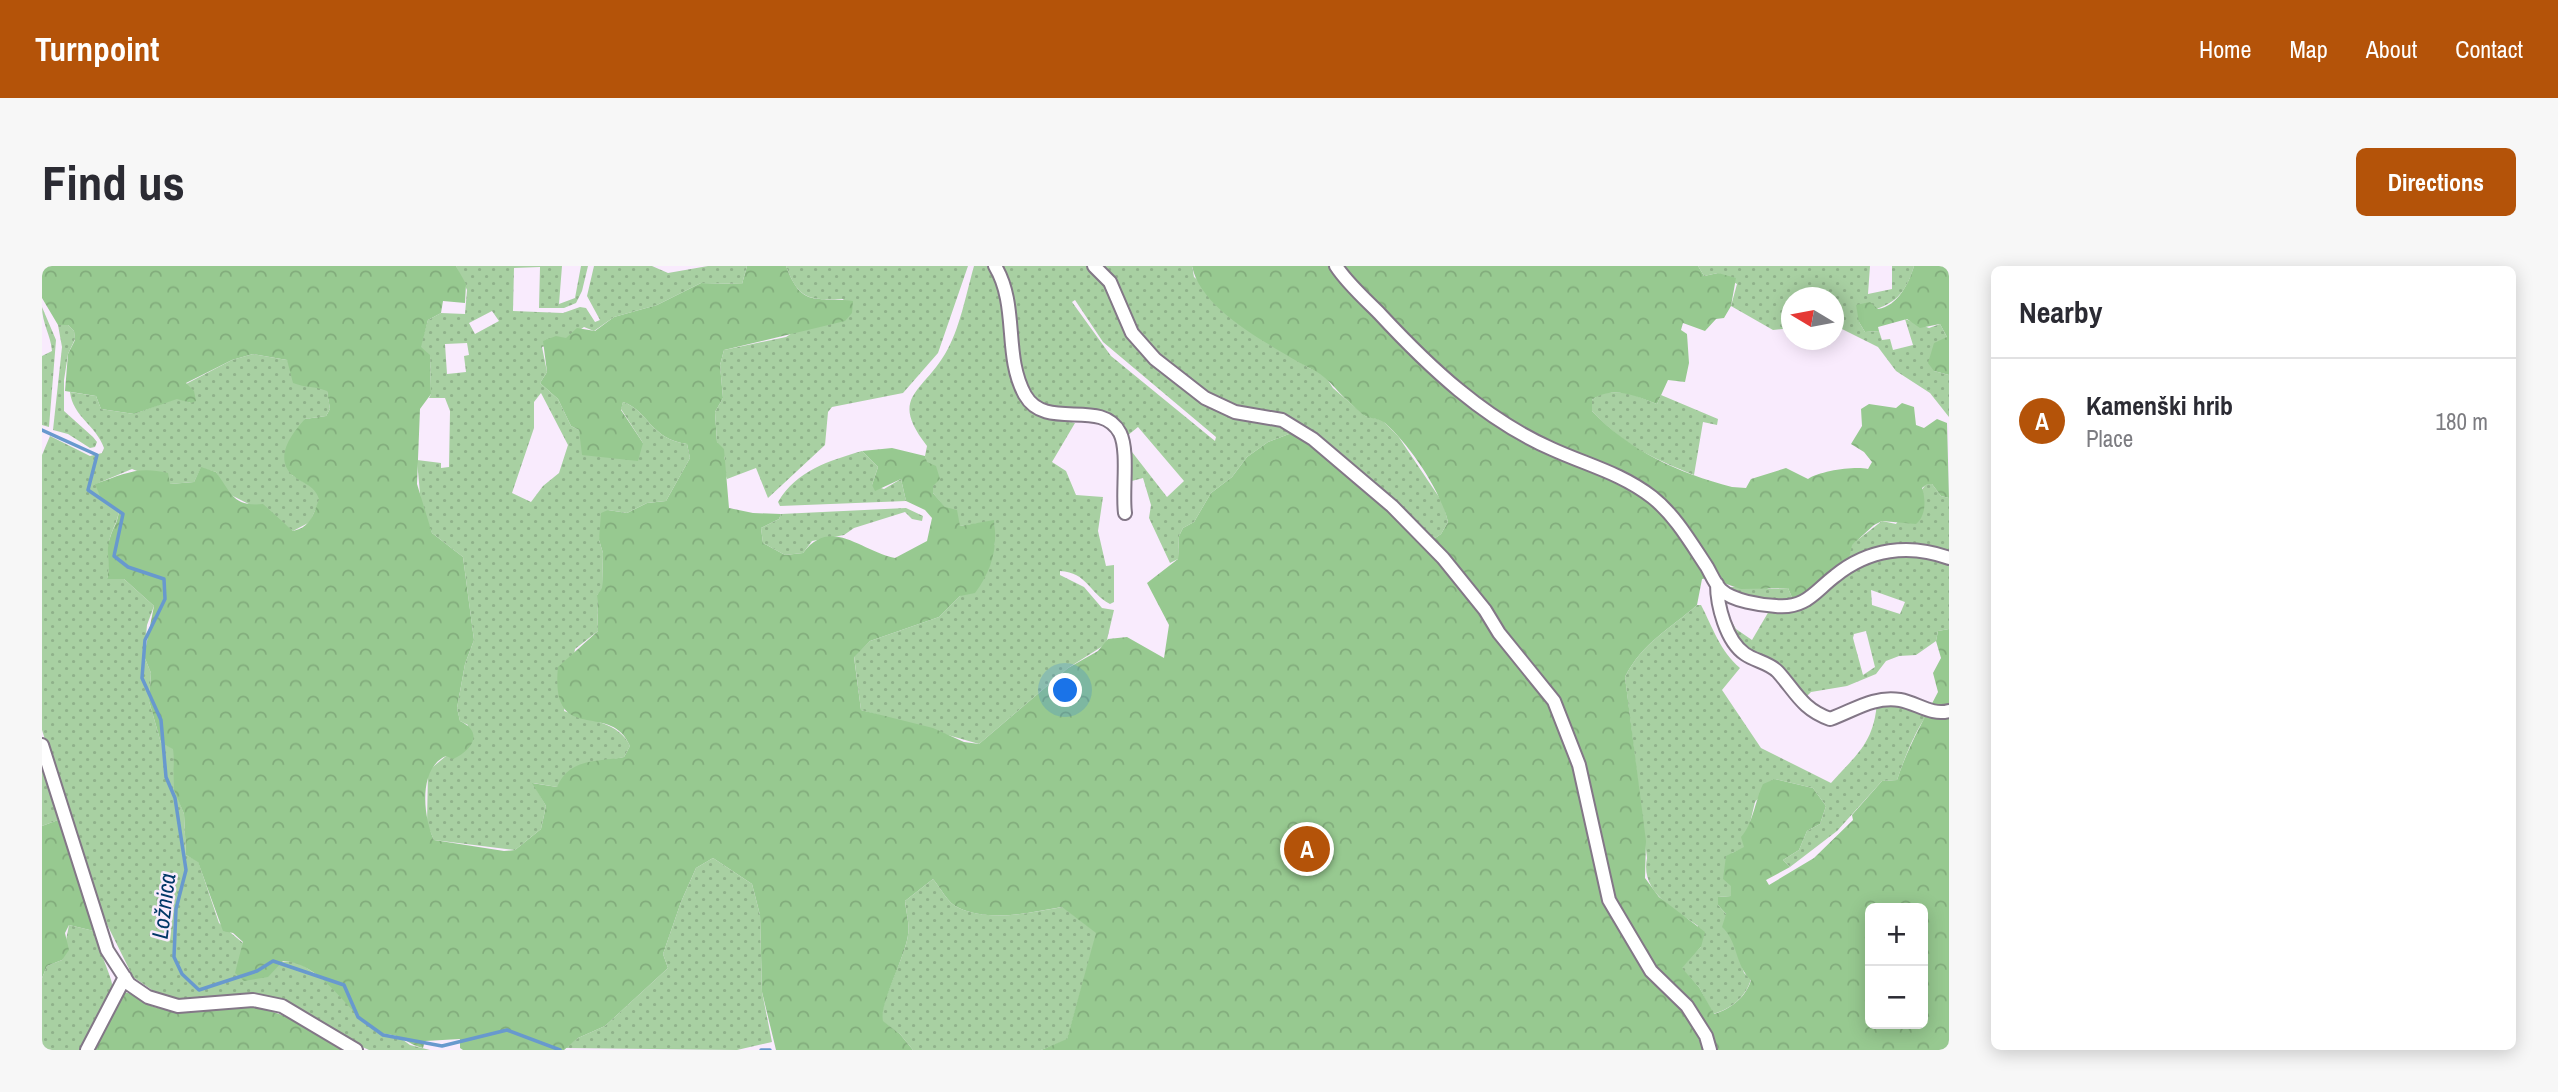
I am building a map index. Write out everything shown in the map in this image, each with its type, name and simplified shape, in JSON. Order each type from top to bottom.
[{"type":"street","points":[[995,266],[1009,300],[1015,368],[1027,399],[1040,409],[1056,415],[1100,417],[1115,427],[1121,435],[1124,452],[1125,513]]},
{"type":"street","points":[[1094,266],[1110,282],[1132,334],[1155,359],[1205,398],[1235,412],[1282,420],[1313,439],[1392,506],[1443,558],[1485,610],[1499,633],[1554,701],[1579,765],[1609,900],[1650,971],[1687,1006],[1706,1036],[1710,1050]]},
{"type":"street","points":[[1336,266],[1415,352],[1490,416],[1552,449],[1610,470],[1652,497],[1676,521],[1722,591],[1744,600],[1779,607],[1802,602],[1821,592],[1845,569],[1882,552],[1905,548],[1949,558]]},
{"type":"street","points":[[1717,583],[1721,609],[1734,643],[1742,652],[1773,667],[1797,699],[1822,716],[1830,719],[1875,699],[1898,699],[1931,712],[1949,711]]},
{"type":"street","points":[[42,745],[103,939],[125,977],[148,997],[178,1006],[253,1000],[282,1006],[356,1050]]},
{"type":"street","points":[[87,1050],[125,977]]},
{"type":"green space","points":[[42,266],[456,266],[466,284],[465,303],[443,301],[441,313],[428,320],[421,347],[430,355],[431,394],[420,409],[417,484],[432,533],[463,557],[474,640],[465,664],[457,708],[460,721],[468,726],[474,736],[470,747],[459,756],[453,759],[446,756],[437,762],[431,771],[425,794],[427,819],[434,840],[504,851],[515,850],[541,829],[546,806],[532,783],[557,787],[562,778],[576,766],[624,757],[630,746],[621,732],[610,725],[572,715],[563,707],[558,692],[558,667],[598,631],[597,595],[602,588],[603,553],[599,540],[601,513],[608,510],[627,513],[647,503],[666,501],[690,458],[687,444],[657,431],[638,411],[623,402],[621,410],[643,443],[638,461],[582,455],[579,430],[571,426],[558,399],[540,383],[547,372],[543,341],[556,336],[566,338],[577,328],[595,331],[614,317],[657,305],[701,283],[742,284],[747,266],[786,266],[792,280],[804,295],[853,301],[852,313],[845,321],[724,350],[720,365],[723,398],[715,412],[717,442],[724,449],[729,508],[753,513],[781,514],[779,519],[761,528],[763,543],[785,555],[803,553],[814,542],[835,536],[895,558],[927,541],[932,518],[925,510],[906,501],[901,479],[875,491],[872,485],[878,467],[862,451],[892,448],[925,456],[927,462],[936,466],[940,479],[933,486],[933,493],[945,507],[957,510],[960,526],[994,520],[992,558],[986,576],[975,593],[960,596],[939,617],[870,641],[854,657],[861,710],[933,728],[964,742],[979,744],[1068,668],[1098,651],[1108,639],[1127,637],[1164,658],[1169,625],[1147,583],[1178,559],[1179,536],[1183,528],[1194,522],[1211,493],[1232,477],[1247,457],[1268,442],[1297,431],[1369,488],[1441,561],[1549,702],[1575,765],[1605,902],[1638,962],[1682,1006],[1707,1050],[1041,1050],[1067,1039],[1096,933],[1062,907],[1009,915],[971,912],[951,903],[933,879],[905,901],[908,935],[883,1013],[883,1021],[900,1034],[913,1050],[776,1050],[762,992],[760,915],[752,884],[713,858],[696,868],[681,902],[663,954],[668,968],[605,1026],[578,1038],[564,1050],[463,1050],[460,1048],[460,1039],[425,1041],[423,1048],[419,1047],[399,1037],[372,1029],[320,977],[296,963],[283,961],[268,977],[244,981],[235,973],[243,942],[233,933],[223,931],[198,862],[186,855],[184,814],[174,790],[173,749],[161,743],[149,701],[151,673],[144,656],[154,606],[124,579],[107,579],[109,543],[119,510],[102,501],[95,484],[131,472],[148,470],[168,473],[170,484],[194,482],[201,467],[216,472],[229,492],[238,500],[263,504],[293,531],[304,527],[319,499],[311,487],[291,474],[284,460],[285,452],[291,437],[305,419],[326,416],[330,409],[327,391],[293,383],[287,360],[253,354],[232,360],[186,383],[194,391],[196,401],[191,403],[177,399],[134,414],[101,409],[96,396],[65,391],[68,354],[75,340],[74,331],[68,325],[58,325],[42,298]]},
{"type":"green space","points":[[456,266],[562,266],[559,304],[575,298],[581,266],[588,266],[576,303],[564,308],[539,308],[540,267],[514,268],[513,311],[563,313],[580,307],[586,308],[595,322],[600,320],[587,296],[594,266],[652,266],[668,273],[708,266],[747,266],[742,284],[701,283],[657,305],[614,317],[594,331],[584,327],[566,339],[542,347],[547,372],[540,383],[558,399],[571,426],[579,430],[582,441],[643,443],[621,409],[623,402],[638,411],[657,431],[687,444],[690,458],[666,501],[647,503],[627,513],[608,510],[599,540],[603,553],[602,589],[597,595],[598,631],[575,649],[564,711],[611,727],[625,738],[630,746],[624,757],[609,760],[557,787],[533,783],[546,806],[541,829],[515,850],[434,840],[427,824],[428,771],[446,756],[468,725],[460,721],[457,708],[465,664],[474,640],[463,557],[432,533],[421,505],[417,460],[441,463],[441,468],[449,467],[450,411],[445,398],[429,398],[430,356],[420,347],[428,320],[441,313],[465,314],[467,290]],"holes":[[[492,311],[499,321],[475,334],[469,323]],[[467,343],[469,355],[464,356],[466,372],[447,374],[445,344]],[[541,393],[568,445],[559,473],[543,486],[531,502],[512,493],[534,428],[534,402]]]},
{"type":"green space","points":[[786,266],[968,266],[938,353],[903,393],[832,407],[828,412],[825,445],[768,498],[756,468],[727,479],[723,468],[725,458],[717,442],[715,412],[723,398],[720,365],[724,350],[786,337],[844,299],[807,296],[796,286]]},
{"type":"green space","points":[[974,266],[992,266],[1000,280],[1012,367],[1042,414],[1075,423],[1052,462],[1066,471],[1076,495],[1103,497],[1098,531],[1106,566],[1114,565],[1114,602],[1110,604],[1077,575],[1060,571],[1060,575],[1084,587],[1102,608],[1114,610],[1106,644],[1068,668],[979,744],[861,710],[854,656],[870,641],[939,617],[960,596],[995,544],[994,521],[960,526],[933,493],[925,456],[927,446],[910,417],[913,397],[945,354],[955,334]]},
{"type":"green space","points":[[997,266],[1090,266],[1102,278],[1118,310],[1181,386],[1297,431],[1268,442],[1247,457],[1232,477],[1211,493],[1194,522],[1183,528],[1179,536],[1178,559],[1170,563],[1149,518],[1151,505],[1143,478],[1128,482],[1123,454],[1115,436],[1104,425],[1042,406],[1026,392],[1014,353]],"holes":[[[1075,300],[1103,342],[1216,437],[1215,441],[1111,356],[1072,302]],[[1138,427],[1184,481],[1167,497],[1125,443],[1127,436]]]},
{"type":"green space","points":[[1100,266],[1192,266],[1194,277],[1264,339],[1309,368],[1323,373],[1333,388],[1365,416],[1382,420],[1398,436],[1443,503],[1448,522],[1441,534],[1431,541],[1320,441],[1214,401],[1143,344]]},
{"type":"green space","points":[[1192,266],[1698,266],[1704,276],[1718,273],[1736,278],[1731,306],[1724,318],[1716,319],[1705,331],[1683,323],[1681,330],[1687,334],[1689,363],[1685,382],[1668,380],[1657,404],[1632,395],[1616,393],[1607,393],[1592,400],[1592,411],[1622,438],[1639,449],[1693,475],[1732,487],[1746,488],[1751,479],[1786,468],[1808,479],[1837,470],[1868,469],[1872,462],[1864,452],[1851,444],[1862,426],[1861,409],[1869,404],[1896,408],[1902,403],[1914,407],[1916,425],[1924,428],[1937,419],[1947,423],[1949,498],[1941,496],[1932,484],[1927,484],[1922,488],[1923,512],[1916,524],[1882,521],[1874,525],[1852,545],[1848,564],[1794,602],[1788,588],[1741,589],[1709,578],[1702,579],[1697,605],[1648,646],[1625,677],[1646,841],[1645,878],[1659,897],[1705,932],[1701,947],[1682,968],[1699,987],[1714,1014],[1737,1002],[1746,992],[1751,980],[1742,968],[1731,939],[1722,927],[1726,914],[1718,905],[1718,897],[1731,896],[1731,886],[1723,879],[1726,856],[1744,847],[1741,837],[1748,826],[1763,784],[1775,779],[1813,788],[1826,806],[1820,824],[1807,831],[1799,850],[1783,860],[1790,867],[1766,880],[1769,885],[1814,858],[1853,820],[1852,815],[1882,781],[1897,780],[1910,746],[1938,692],[1933,673],[1941,658],[1936,641],[1938,631],[1949,629],[1949,1050],[1714,1050],[1651,968],[1612,898],[1569,731],[1431,541],[1441,534],[1448,522],[1439,496],[1423,469],[1385,423],[1365,416],[1320,374],[1240,325],[1209,298],[1198,282]]},
{"type":"green space","points":[[1698,266],[1870,266],[1868,294],[1892,289],[1892,266],[1914,266],[1901,294],[1880,308],[1859,314],[1859,322],[1865,332],[1879,331],[1882,340],[1890,339],[1893,350],[1913,345],[1905,319],[1929,328],[1940,324],[1947,337],[1934,371],[1949,375],[1949,417],[1930,393],[1896,371],[1878,347],[1844,330],[1844,287],[1781,287],[1781,329],[1773,330],[1731,306],[1737,284],[1718,273],[1704,276]]},
{"type":"green space","points":[[1914,266],[1949,266],[1949,375],[1934,371],[1928,363],[1934,343],[1947,337],[1940,324],[1920,328],[1907,319],[1878,327],[1879,331],[1865,332],[1859,322],[1856,305],[1870,302],[1878,309],[1897,299]]},
{"type":"green space","points":[[42,307],[56,340],[49,427],[42,425],[42,356],[52,351]]},
{"type":"green space","points":[[58,325],[68,325],[74,331],[75,339],[68,354],[64,380],[64,411],[93,437],[97,442],[95,447],[90,448],[68,434],[53,430],[62,347]]},
{"type":"green space","points":[[253,354],[287,360],[316,386],[327,390],[330,409],[326,416],[305,419],[292,475],[316,489],[320,499],[310,522],[293,531],[278,519],[227,493],[216,472],[201,468],[194,482],[170,484],[132,469],[96,484],[119,510],[110,539],[107,579],[124,579],[154,606],[147,625],[144,656],[151,673],[149,701],[161,743],[173,748],[175,790],[184,814],[186,855],[198,861],[219,923],[243,943],[240,964],[297,961],[328,983],[375,1031],[399,1037],[410,1045],[430,1050],[369,1050],[252,995],[178,999],[158,994],[133,977],[96,902],[42,730],[42,455],[50,436],[90,456],[102,453],[104,448],[96,433],[75,408],[70,392],[96,396],[101,409],[134,414],[177,398],[191,403],[186,384],[232,360]]},
{"type":"green space","points":[[1603,392],[1629,393],[1657,404],[1661,395],[1718,419],[1717,425],[1703,422],[1694,475],[1639,449],[1604,423],[1592,411],[1592,400]]},
{"type":"green space","points":[[862,451],[878,467],[872,485],[884,489],[901,479],[906,501],[780,506],[778,502],[786,491],[804,474],[826,463]]},
{"type":"green space","points":[[1927,483],[1932,484],[1941,496],[1949,498],[1949,554],[1930,549],[1848,564],[1851,545],[1882,521],[1896,524]]},
{"type":"green space","points":[[906,508],[923,516],[922,521],[912,519],[905,512],[854,528],[844,535],[812,541],[803,553],[785,555],[763,543],[761,528],[779,519],[781,514]]},
{"type":"green space","points":[[1896,552],[1949,560],[1949,629],[1938,631],[1936,641],[1916,655],[1899,656],[1886,661],[1876,674],[1847,686],[1811,692],[1802,701],[1736,643],[1728,615],[1736,629],[1752,640],[1769,611],[1849,569]],"holes":[[[1871,590],[1905,602],[1900,614],[1872,605]],[[1866,631],[1875,667],[1863,675],[1853,638],[1854,634]]]},
{"type":"green space","points":[[1763,586],[1769,589],[1788,588],[1794,602],[1776,604],[1730,591],[1730,587]]},
{"type":"green space","points":[[1697,605],[1701,605],[1722,647],[1740,668],[1722,690],[1761,748],[1831,783],[1863,747],[1872,728],[1877,702],[1901,702],[1928,713],[1914,737],[1897,780],[1882,781],[1837,831],[1790,867],[1783,860],[1799,850],[1807,831],[1820,824],[1826,806],[1813,788],[1775,779],[1755,802],[1744,848],[1732,853],[1731,896],[1718,897],[1718,905],[1726,914],[1744,973],[1751,979],[1737,1001],[1713,1014],[1699,987],[1681,968],[1701,947],[1698,926],[1661,898],[1649,881],[1646,870],[1647,858],[1625,677],[1657,637]]},
{"type":"green space","points":[[42,769],[58,820],[42,826]]},
{"type":"green space","points":[[58,820],[94,931],[69,925],[65,933],[69,950],[62,960],[47,966],[42,978],[42,826]]},
{"type":"green space","points":[[713,858],[752,884],[760,915],[762,992],[772,1042],[737,1050],[565,1048],[578,1038],[605,1026],[668,968],[663,954],[681,902],[696,868]]},
{"type":"green space","points":[[933,879],[951,903],[971,912],[1010,915],[1063,907],[1097,933],[1067,1040],[1041,1050],[913,1050],[900,1034],[882,1021],[884,1003],[908,935],[905,901]]},
{"type":"green space","points":[[69,925],[94,931],[111,980],[111,992],[101,1018],[82,1050],[42,1050],[42,978],[47,966],[62,960]]},
{"type":"green space","points":[[125,992],[153,1007],[168,1009],[187,1010],[232,1005],[263,1009],[305,1026],[345,1050],[92,1050]]},
{"type":"waterway","name":"Ložnica","points":[[42,430],[97,455],[88,490],[123,514],[114,556],[128,567],[164,579],[165,599],[145,640],[142,678],[161,720],[166,777],[175,798],[186,870],[176,909],[174,957],[182,974],[199,990],[257,971],[273,961],[344,985],[358,1017],[383,1035],[442,1046],[507,1030],[560,1050]]},
{"type":"waterway","name":"Ložnica","points":[[761,1050],[770,1050]]},
{"type":"place","name":"Kamenški hrib","points":[[1307,849]]}]
